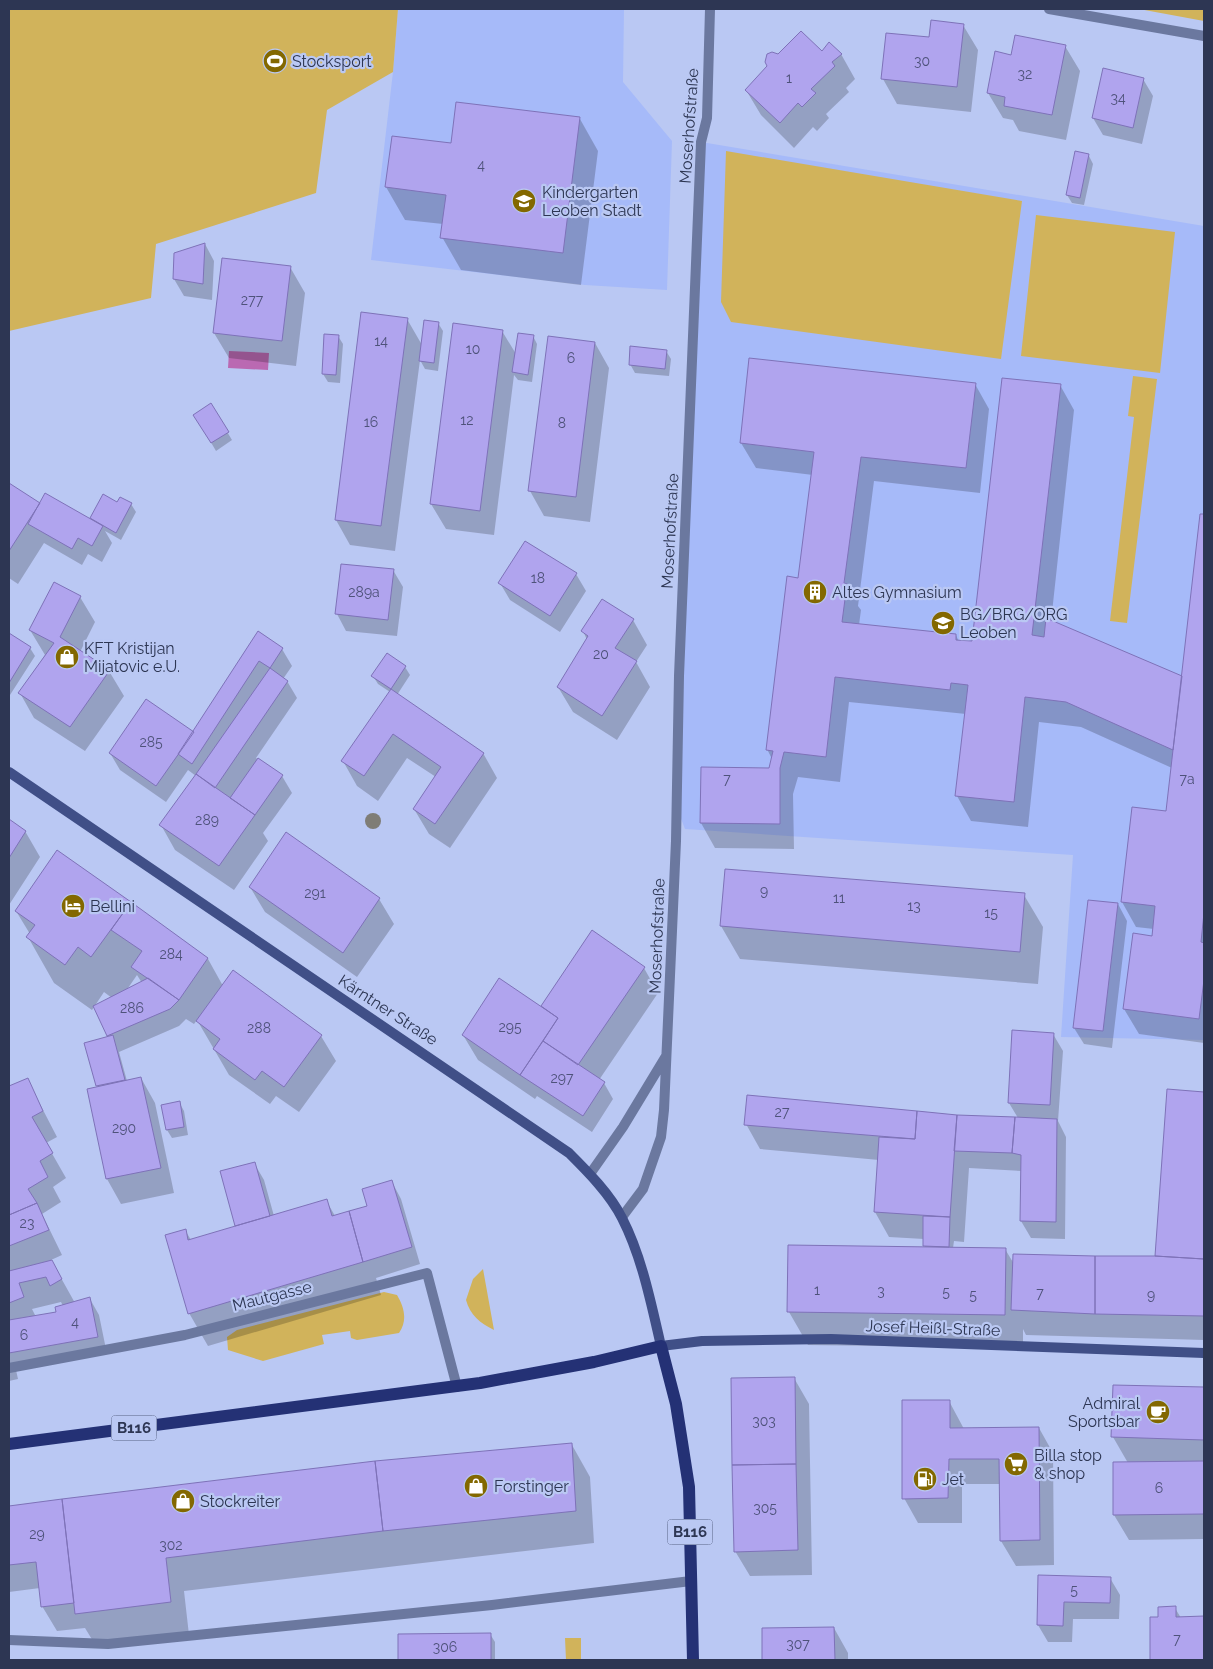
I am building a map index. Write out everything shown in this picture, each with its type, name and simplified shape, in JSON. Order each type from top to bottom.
[{"type":"main road","name":"Kärntner Straße","points":[[9,772],[569,1153],[590,1174],[622,1217],[646,1282],[661,1346]]},
{"type":"main road","name":"Josef Heißl-Straße","points":[[661,1346],[702,1341],[831,1339],[1204,1353]]},
{"type":"main road","name":"B116","points":[[9,1444],[457,1387],[594,1362],[661,1346],[676,1404],[689,1487],[693,1660]]},
{"type":"street","name":"Moserhofstraße","points":[[622,1217],[643,1189],[661,1137],[667,1055],[676,841],[679,666],[701,142],[707,118],[710,9]]},
{"type":"street","points":[[1049,9],[1204,36]]},
{"type":"street","name":"Moserhofstraße","points":[[590,1174],[619,1133],[667,1055]]},
{"type":"street","name":"Mautgasse","points":[[9,1368],[185,1336],[427,1274],[447,1342],[457,1387]]},
{"type":"street","points":[[9,1640],[108,1644],[483,1606],[691,1581]]},
{"type":"shaded area","points":[[9,9],[398,9],[393,72],[327,110],[316,193],[156,244],[151,298],[9,331]]},
{"type":"shaded area","name":"Kindergarten Leoben Stadt","points":[[398,9],[624,9],[623,82],[672,141],[667,290],[585,285],[371,260],[393,72]]},
{"type":"shaded area","points":[[1139,9],[1204,9],[1204,21]]},
{"type":"shaded area","name":"BG/BRG/ORG Leoben","points":[[701,142],[1204,226],[1204,1040],[1061,1037],[1073,855],[685,829],[677,808]]},
{"type":"shaded area","points":[[726,151],[1022,201],[1001,359],[731,322],[721,302]]},
{"type":"shaded area","points":[[1036,215],[1175,232],[1160,373],[1021,356]]},
{"type":"shaded area","points":[[229,351],[269,353],[268,370],[228,368]]},
{"type":"shaded area","points":[[1133,376],[1157,379],[1127,623],[1110,621],[1134,417],[1128,416]]},
{"type":"shaded area","points":[[483,1269],[494,1330],[476,1318],[466,1300],[473,1279]]},
{"type":"shaded area","points":[[384,1292],[397,1295],[402,1304],[404,1318],[399,1333],[357,1340],[351,1338],[350,1331],[322,1335],[324,1344],[263,1361],[228,1350],[227,1337],[237,1330]]},
{"type":"shaded area","points":[[565,1638],[581,1638],[581,1660],[566,1660]]},
{"type":"building","points":[[931,20],[964,24],[957,87],[881,79],[886,33],[929,37]]},
{"type":"building","points":[[801,31],[822,51],[829,42],[842,54],[832,62],[835,66],[811,89],[816,93],[802,107],[798,103],[780,123],[745,90],[767,66],[765,62],[767,54],[772,52],[778,54]]},
{"type":"building","points":[[1015,35],[1066,45],[1052,115],[1004,106],[1005,97],[987,93],[995,51],[1011,55]]},
{"type":"building","points":[[1103,68],[1144,78],[1133,128],[1092,118]]},
{"type":"building","points":[[456,102],[580,117],[563,253],[440,238],[446,195],[385,187],[392,136],[451,143]]},
{"type":"building","points":[[1075,151],[1089,154],[1080,198],[1066,195]]},
{"type":"building","points":[[205,243],[203,284],[173,279],[174,253]]},
{"type":"building","points":[[222,258],[291,266],[282,341],[213,333]]},
{"type":"building","points":[[361,312],[408,318],[381,526],[335,520]]},
{"type":"building","points":[[424,320],[439,322],[434,363],[419,361]]},
{"type":"building","points":[[453,323],[503,330],[480,511],[430,504]]},
{"type":"building","points":[[518,333],[534,335],[528,375],[512,372]]},
{"type":"building","points":[[324,334],[339,335],[336,375],[322,374]]},
{"type":"building","points":[[548,336],[595,342],[576,497],[528,491]]},
{"type":"building","points":[[630,346],[667,350],[665,369],[629,365]]},
{"type":"building","name":"Altes Gymnasium","points":[[749,358],[976,383],[966,468],[861,457],[844,583],[847,584],[842,622],[956,634],[956,640],[972,641],[1002,378],[1061,384],[1032,635],[1044,637],[1046,618],[1182,676],[1173,750],[1066,702],[1025,697],[1014,802],[955,796],[968,685],[951,683],[950,690],[835,677],[826,757],[784,752],[780,768],[780,824],[700,823],[701,767],[769,768],[773,751],[766,750],[787,576],[798,578],[814,452],[740,443]]},
{"type":"building","points":[[211,403],[229,432],[211,443],[193,415]]},
{"type":"building","points":[[9,483],[40,503],[9,551]]},
{"type":"building","points":[[45,493],[103,526],[92,546],[78,538],[72,549],[28,524]]},
{"type":"building","points":[[103,494],[117,502],[120,497],[132,503],[116,533],[90,518]]},
{"type":"building","points":[[1200,514],[1204,514],[1204,913],[1201,942],[1204,943],[1204,980],[1199,1019],[1123,1009],[1133,933],[1152,936],[1155,906],[1121,902],[1132,807],[1166,811]]},
{"type":"building","points":[[525,541],[577,573],[550,616],[498,583]]},
{"type":"building","points":[[341,564],[394,569],[388,620],[335,614]]},
{"type":"building","name":"KFT Kristijan Mijatovic e.U.","points":[[54,582],[81,596],[60,637],[110,670],[70,727],[18,693],[54,643],[29,630]]},
{"type":"building","points":[[602,599],[634,619],[615,648],[637,661],[602,716],[557,687],[588,636],[581,631]]},
{"type":"building","points":[[258,631],[283,648],[270,668],[259,661],[192,764],[178,754]]},
{"type":"building","points":[[9,633],[31,647],[9,683]]},
{"type":"building","points":[[387,653],[406,666],[391,689],[371,676]]},
{"type":"building","points":[[270,668],[288,681],[215,788],[196,774]]},
{"type":"building","points":[[391,689],[484,753],[435,824],[413,809],[441,767],[393,734],[364,776],[341,761]]},
{"type":"building","points":[[146,699],[194,732],[156,786],[109,753]]},
{"type":"building","points":[[258,758],[283,775],[255,815],[230,798]]},
{"type":"building","points":[[196,774],[255,815],[219,866],[159,825]]},
{"type":"building","points":[[9,819],[26,831],[9,858]]},
{"type":"building","points":[[286,832],[380,898],[343,953],[249,887]]},
{"type":"building","name":"Bellini","points":[[57,850],[131,902],[91,957],[78,947],[65,965],[26,937],[35,925],[15,911]]},
{"type":"building","points":[[725,869],[1025,893],[1020,952],[720,926]]},
{"type":"building","points":[[1088,900],[1118,903],[1103,1031],[1073,1028]]},
{"type":"building","points":[[131,902],[208,958],[179,1000],[131,967],[142,951],[111,930]]},
{"type":"building","points":[[592,930],[645,967],[578,1065],[543,1041],[558,1018],[541,1006]]},
{"type":"building","points":[[233,970],[322,1035],[284,1087],[262,1071],[255,1080],[213,1049],[220,1039],[196,1021]]},
{"type":"building","points":[[148,978],[179,1000],[170,1009],[107,1036],[93,1006]]},
{"type":"building","points":[[499,978],[558,1018],[520,1075],[462,1035]]},
{"type":"building","points":[[1012,1030],[1054,1033],[1050,1105],[1008,1103]]},
{"type":"building","points":[[113,1035],[125,1080],[96,1086],[84,1043]]},
{"type":"building","points":[[543,1041],[605,1082],[583,1116],[520,1075]]},
{"type":"building","points":[[141,1077],[161,1168],[106,1179],[87,1089]]},
{"type":"building","points":[[28,1078],[43,1111],[32,1117],[53,1153],[40,1161],[48,1177],[28,1189],[37,1203],[9,1215],[9,1086]]},
{"type":"building","points":[[1167,1089],[1204,1092],[1204,1259],[1155,1256]]},
{"type":"building","points":[[747,1095],[917,1111],[915,1139],[744,1125]]},
{"type":"building","points":[[180,1101],[184,1127],[166,1130],[161,1105]]},
{"type":"building","points":[[917,1111],[957,1115],[950,1217],[874,1212],[879,1137],[915,1139]]},
{"type":"building","points":[[957,1115],[1015,1117],[1012,1153],[954,1151]]},
{"type":"building","points":[[1015,1117],[1057,1119],[1056,1222],[1020,1221],[1021,1155],[1012,1153]]},
{"type":"building","points":[[255,1162],[270,1216],[235,1226],[220,1171]]},
{"type":"building","points":[[392,1180],[412,1247],[363,1262],[349,1211],[367,1206],[362,1189]]},
{"type":"building","points":[[327,1199],[332,1216],[349,1211],[363,1262],[188,1314],[165,1235],[186,1229],[188,1240]]},
{"type":"building","points":[[37,1203],[49,1230],[9,1246],[9,1215]]},
{"type":"building","points":[[923,1216],[950,1217],[949,1247],[923,1246]]},
{"type":"building","points":[[788,1245],[1006,1248],[1005,1315],[787,1312]]},
{"type":"building","points":[[1013,1254],[1095,1256],[1095,1314],[1011,1310]]},
{"type":"building","points":[[1095,1256],[1155,1256],[1204,1259],[1204,1316],[1095,1314]]},
{"type":"building","points":[[52,1260],[62,1279],[50,1286],[46,1277],[19,1283],[24,1297],[9,1303],[9,1271]]},
{"type":"building","points":[[90,1297],[98,1337],[9,1353],[9,1320],[56,1312],[55,1307]]},
{"type":"building","points":[[795,1377],[796,1464],[732,1465],[731,1378]]},
{"type":"building","name":"Admiral Sportsbar","points":[[1113,1385],[1204,1387],[1204,1440],[1111,1437]]},
{"type":"building","name":"Jet","points":[[902,1400],[950,1400],[950,1428],[1039,1427],[1040,1540],[1000,1541],[999,1459],[949,1459],[948,1498],[902,1499]]},
{"type":"building","name":"Forstinger","points":[[572,1443],[576,1511],[383,1531],[375,1461]]},
{"type":"building","points":[[375,1461],[383,1531],[166,1558],[171,1602],[75,1614],[62,1499]]},
{"type":"building","points":[[1204,1461],[1204,1514],[1113,1515],[1113,1462]]},
{"type":"building","points":[[796,1464],[798,1550],[734,1552],[732,1465]]},
{"type":"building","points":[[62,1499],[74,1603],[41,1607],[36,1562],[9,1565],[9,1506]]},
{"type":"building","points":[[1038,1575],[1111,1577],[1110,1603],[1064,1602],[1063,1626],[1037,1625]]},
{"type":"building","points":[[1176,1606],[1176,1617],[1204,1616],[1204,1660],[1150,1660],[1150,1617],[1158,1617],[1158,1607]]},
{"type":"building","points":[[834,1627],[835,1660],[762,1660],[762,1628]]},
{"type":"building","points":[[491,1633],[491,1660],[398,1660],[398,1634]]},
{"type":"place","name":"Stocksport","points":[[275,61]]},
{"type":"place","name":"Kindergarten Leoben Stadt","points":[[524,201]]},
{"type":"place","name":"Altes Gymnasium","points":[[815,592]]},
{"type":"place","name":"BG/BRG/ORG Leoben","points":[[943,623]]},
{"type":"place","name":"KFT Kristijan Mijatovic e.U.","points":[[67,657]]},
{"type":"place","name":"Bellini","points":[[73,906]]},
{"type":"place","name":"Admiral Sportsbar","points":[[1158,1412]]},
{"type":"place","name":"Billa stop & shop","points":[[1016,1464]]},
{"type":"place","name":"Jet","points":[[925,1479]]},
{"type":"place","name":"Forstinger","points":[[476,1486]]},
{"type":"place","name":"Stockreiter","points":[[183,1501]]}]
